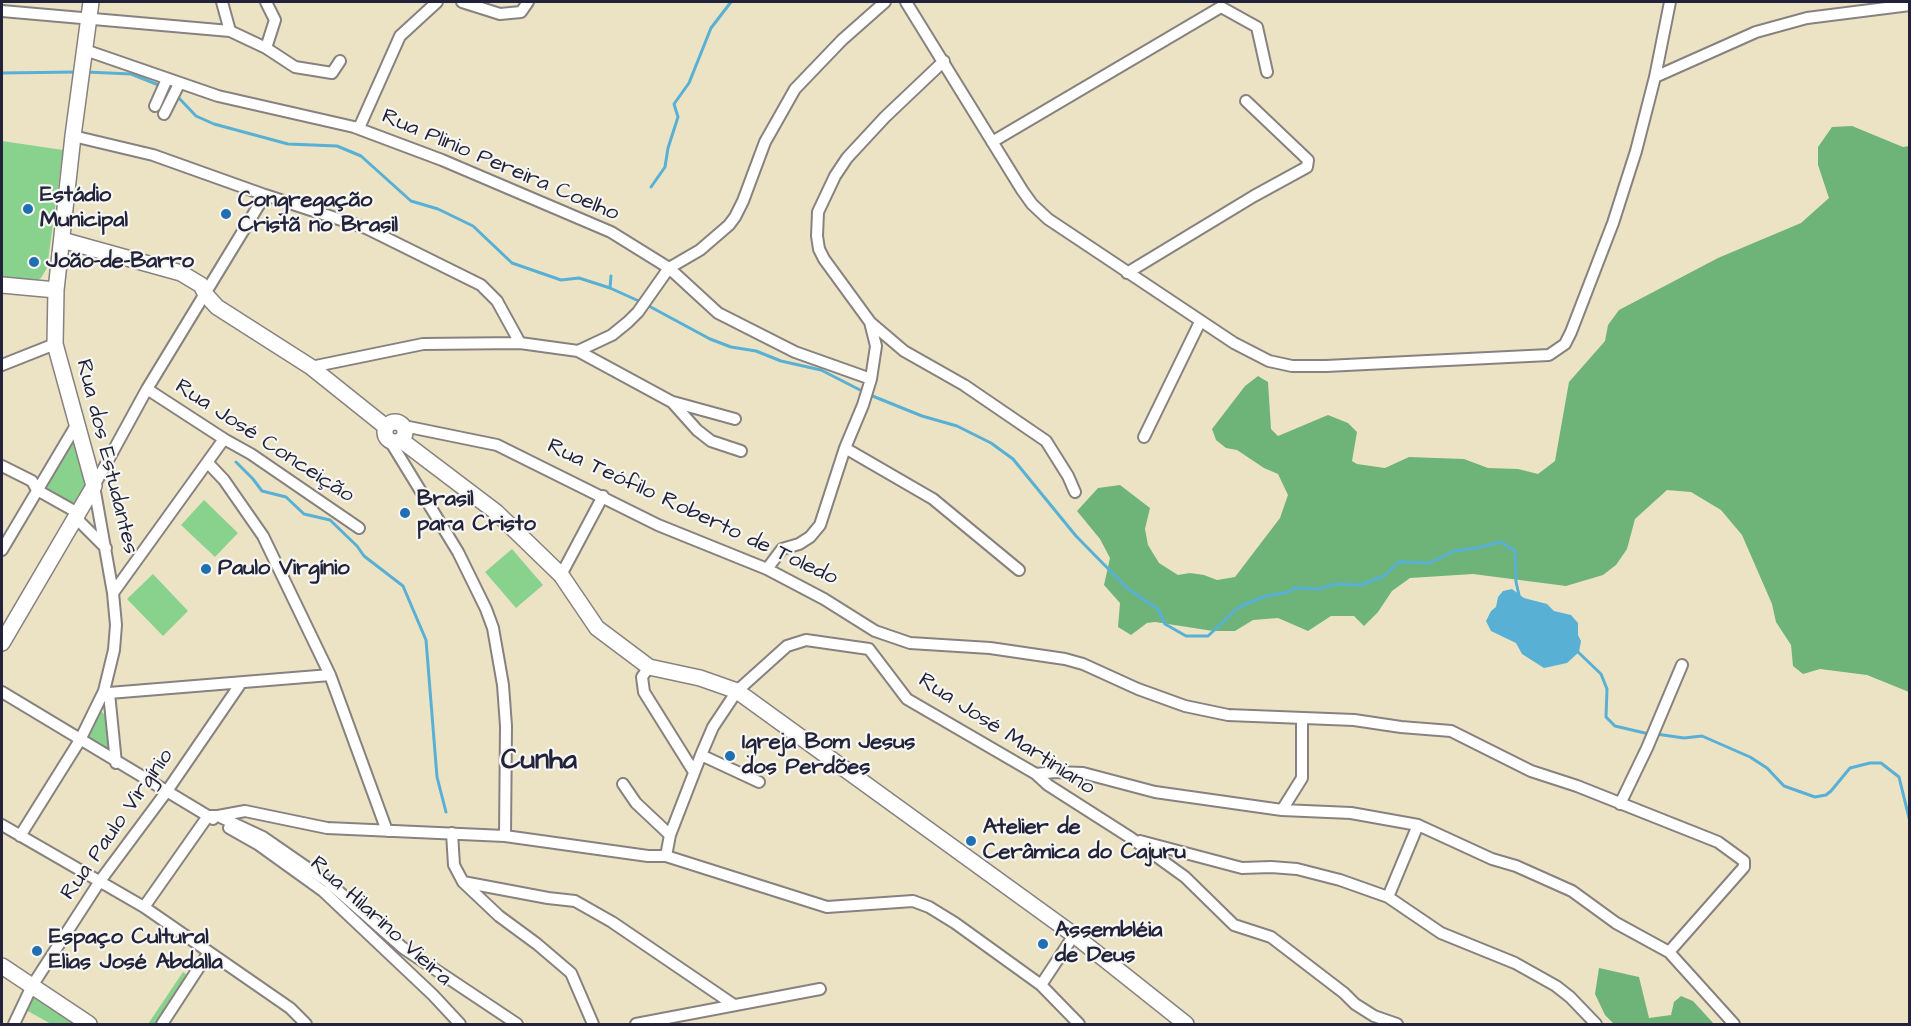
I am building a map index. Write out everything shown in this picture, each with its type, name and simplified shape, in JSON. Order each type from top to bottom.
[{"type":"street","name":"Rua dos Estudantes","points":[[20,836],[80,740],[106,692],[114,650],[116,625],[106,548],[78,422],[55,344],[56,290],[91,2]]},
{"type":"street","points":[[222,2],[231,31]]},
{"type":"street","points":[[266,2],[275,20],[266,48]]},
{"type":"street","points":[[359,128],[400,36],[437,2]]},
{"type":"street","points":[[462,2],[500,14],[521,12],[528,2]]},
{"type":"street","points":[[578,351],[612,335],[638,312],[669,268],[700,250],[729,225],[739,209],[765,142],[795,88],[842,40],[885,2]]},
{"type":"street","points":[[906,2],[1032,204],[1048,219],[1126,273],[1234,343],[1269,362],[1292,366],[1549,355],[1565,344],[1613,224],[1636,152],[1655,77],[1670,2]]},
{"type":"street","points":[[1655,77],[1756,32],[1807,18],[1910,5]]},
{"type":"street","points":[[992,142],[1221,7],[1257,27],[1267,72]]},
{"type":"street","points":[[2,11],[231,31],[266,48],[295,67],[332,73],[340,61]]},
{"type":"street","name":"Rua Plinio Pereira Coelho","points":[[86,50],[134,66],[178,87],[359,128],[442,160],[611,232],[669,268],[718,313],[740,326],[795,352],[870,381]]},
{"type":"street","points":[[944,61],[885,117],[847,158],[818,212],[817,236],[824,259],[870,322],[904,351],[964,385],[1046,441],[1068,476],[1075,492]]},
{"type":"street","points":[[157,102],[166,81]]},
{"type":"street","points":[[164,114],[178,87]]},
{"type":"street","points":[[1126,273],[1307,167],[1308,160],[1246,101]]},
{"type":"street","points":[[73,136],[153,155],[366,228],[481,285],[497,301],[520,343]]},
{"type":"street","points":[[2,644],[94,486],[147,389],[265,195]]},
{"type":"street","name":"Rua Teófilo Roberto de Toledo","points":[[62,240],[181,273],[201,285],[206,295],[217,307],[311,367],[395,433],[497,445],[658,525],[767,569],[824,598],[875,631],[910,643],[990,648],[1065,659],[1083,664],[1138,689],[1185,705],[1228,715],[1302,720],[1354,720],[1451,731],[1531,771],[1576,786],[1718,842],[1744,861],[1744,867],[1669,952]]},
{"type":"street","points":[[2,285],[56,290]]},
{"type":"street","points":[[1144,437],[1200,321]]},
{"type":"street","points":[[767,569],[782,549],[799,544],[810,537],[820,525],[870,381],[876,345],[870,322]]},
{"type":"street","points":[[311,367],[423,344],[520,343],[578,351],[672,402],[735,419]]},
{"type":"street","points":[[2,365],[55,344]]},
{"type":"street","name":"Rua José Conceição","points":[[147,389],[251,454],[359,528]]},
{"type":"street","points":[[672,402],[711,441],[741,451]]},
{"type":"street","points":[[2,550],[78,422]]},
{"type":"street","points":[[395,433],[496,512],[561,575],[597,628],[649,667],[700,678],[737,691],[1074,935],[1186,1024]]},
{"type":"street","points":[[395,433],[458,552],[493,628],[503,685],[506,726],[505,836]]},
{"type":"street","points":[[113,593],[224,439]]},
{"type":"street","points":[[845,448],[933,499],[1019,570]]},
{"type":"street","points":[[208,463],[224,480],[263,536],[330,675],[387,831]]},
{"type":"street","points":[[2,466],[32,481],[37,490],[78,513]]},
{"type":"street","points":[[561,575],[603,496]]},
{"type":"street","points":[[78,513],[79,520],[106,548]]},
{"type":"street","points":[[666,856],[670,835],[701,754],[713,727],[737,691],[787,646],[806,640],[869,649],[875,631]]},
{"type":"street","name":"Rua José Martiniano","points":[[869,649],[907,699],[1036,774],[1048,785],[1131,838],[1185,878],[1234,925],[1271,937],[1355,1004],[1374,1016],[1397,1024]]},
{"type":"street","points":[[1620,804],[1682,666]]},
{"type":"street","points":[[649,667],[642,677],[644,692],[694,772]]},
{"type":"street","points":[[116,763],[106,692],[330,675]]},
{"type":"street","name":"Rua Paulo Virgínio","points":[[14,1024],[32,986],[100,881],[241,683]]},
{"type":"street","name":"Rua Hilarino Vieira","points":[[2,692],[116,763],[260,844],[323,891],[433,995],[460,1024]]},
{"type":"street","points":[[1282,810],[1302,778],[1302,720]]},
{"type":"street","points":[[701,754],[759,782]]},
{"type":"street","points":[[1036,774],[1083,773],[1155,792],[1282,810],[1352,813],[1418,825],[1492,859],[1516,866],[1572,891],[1616,922],[1669,952],[1734,1024]]},
{"type":"street","points":[[623,784],[636,803],[670,835]]},
{"type":"street","points":[[144,907],[213,816],[245,811],[327,828],[505,836],[648,856],[666,856],[827,907],[913,901],[961,928],[1041,986],[1079,1024]]},
{"type":"street","name":"Rua Hilarino Vieira","points":[[213,816],[263,837],[328,882],[403,948],[518,1024]]},
{"type":"street","points":[[2,825],[144,907],[290,1008],[306,1024]]},
{"type":"street","points":[[1388,897],[1418,825]]},
{"type":"street","points":[[452,833],[454,865],[463,882],[499,916],[571,972],[593,1024]]},
{"type":"street","points":[[1131,838],[1242,868],[1297,869],[1340,880],[1388,897],[1441,933],[1515,963],[1556,987],[1570,997],[1596,1024]]},
{"type":"street","points":[[463,882],[548,898],[575,900],[612,922],[735,1005]]},
{"type":"street","points":[[1041,986],[1074,935]]},
{"type":"street","points":[[162,1024],[209,952]]},
{"type":"street","points":[[2,966],[89,1024]]},
{"type":"street","points":[[636,1024],[820,989]]},
{"type":"green space","points":[[1852,126],[1903,147],[1909,146],[1909,692],[1867,675],[1820,669],[1803,674],[1793,666],[1791,645],[1776,622],[1772,604],[1742,535],[1721,510],[1691,492],[1667,490],[1635,519],[1627,549],[1616,565],[1603,575],[1566,586],[1473,574],[1410,578],[1392,591],[1378,612],[1364,626],[1354,616],[1331,616],[1308,631],[1278,618],[1253,620],[1235,631],[1213,631],[1155,622],[1147,623],[1131,635],[1118,627],[1120,603],[1104,585],[1110,558],[1100,539],[1077,511],[1098,488],[1120,485],[1150,508],[1145,529],[1148,545],[1159,563],[1178,575],[1190,573],[1217,580],[1235,577],[1280,518],[1288,495],[1278,474],[1264,468],[1237,450],[1226,448],[1216,440],[1212,429],[1245,386],[1258,376],[1268,382],[1271,429],[1278,436],[1328,415],[1348,423],[1357,432],[1352,461],[1357,464],[1385,468],[1409,457],[1464,459],[1488,468],[1518,469],[1538,474],[1555,461],[1569,382],[1605,341],[1608,325],[1619,310],[1718,258],[1801,223],[1829,198],[1818,165],[1818,147],[1832,127]]},
{"type":"green space","name":"Estádio Municipal","points":[[2,141],[63,150],[47,268],[41,278],[34,282],[2,281]]},
{"type":"green space","points":[[73,440],[76,440],[86,486],[77,501],[68,503],[46,489],[46,482]]},
{"type":"green space","points":[[204,500],[238,533],[215,557],[181,525]]},
{"type":"green space","points":[[512,549],[543,585],[516,608],[485,572]]},
{"type":"green space","points":[[153,574],[188,611],[163,636],[127,599]]},
{"type":"green space","points":[[102,712],[107,717],[112,750],[108,751],[88,739],[87,736],[99,713]]},
{"type":"green space","points":[[1599,968],[1639,977],[1649,1018],[1671,1015],[1674,1002],[1681,996],[1693,1001],[1714,1024],[1614,1024],[1605,1015],[1595,994]]},
{"type":"green space","points":[[183,972],[190,977],[158,1024],[148,1024]]},
{"type":"green space","points":[[34,994],[81,1024],[51,1024],[26,1010]]},
{"type":"water","points":[[1512,589],[1524,598],[1547,604],[1554,611],[1571,615],[1578,623],[1578,635],[1581,641],[1579,652],[1567,663],[1544,668],[1522,654],[1516,643],[1491,631],[1486,621],[1496,607],[1498,597],[1503,591]]},
{"type":"waterway","points":[[651,187],[665,167],[668,148],[678,117],[674,104],[689,83],[711,28],[731,2]]},
{"type":"waterway","points":[[2,73],[76,72]]},
{"type":"waterway","points":[[86,72],[131,74],[161,86]]},
{"type":"waterway","points":[[177,96],[196,116],[214,124],[288,144],[337,146],[361,156],[411,201],[438,209],[473,226],[512,263],[561,280],[579,278],[610,288],[641,302]]},
{"type":"waterway","points":[[610,288],[611,276]]},
{"type":"waterway","points":[[647,305],[710,339],[731,347],[756,351],[781,361],[821,370],[864,392]]},
{"type":"waterway","points":[[870,395],[922,416],[957,426],[991,443],[1013,459],[1076,536],[1128,589],[1158,609],[1165,624],[1186,636],[1208,636],[1239,607],[1266,596],[1289,592],[1294,588],[1319,589],[1335,584],[1361,585],[1384,576],[1399,562],[1430,563],[1454,551],[1501,542],[1515,551],[1516,582],[1519,595]]},
{"type":"waterway","points":[[236,462],[262,491],[286,497],[304,514],[330,520],[364,556],[403,586],[426,640],[437,777],[446,812]]},
{"type":"waterway","points":[[1577,651],[1601,674],[1607,689],[1606,717],[1615,726],[1649,734]]},
{"type":"waterway","points":[[1656,734],[1684,738],[1702,736],[1750,757],[1767,768],[1784,786],[1815,797],[1826,795],[1831,791],[1850,768],[1881,763],[1899,777],[1910,822]]},
{"type":"place","name":"Estádio Municipal","points":[[28,209]]},
{"type":"place","name":"Congregação Cristã no Brasil","points":[[226,214]]},
{"type":"place","name":"João-de-Barro","points":[[34,262]]},
{"type":"place","name":"Brasil para Cristo","points":[[405,513]]},
{"type":"place","name":"Paulo Virgínio","points":[[206,569]]},
{"type":"place","name":"Igreja Bom Jesus dos Perdões","points":[[730,756]]},
{"type":"place","name":"Atelier de Cerâmica do Cajuru","points":[[971,841]]},
{"type":"place","name":"Assembléia de Deus","points":[[1043,944]]},
{"type":"place","name":"Espaço Cultural Elias José Abdalla","points":[[37,951]]},
{"type":"district","name":"Cunha","points":[[539,762]]}]
